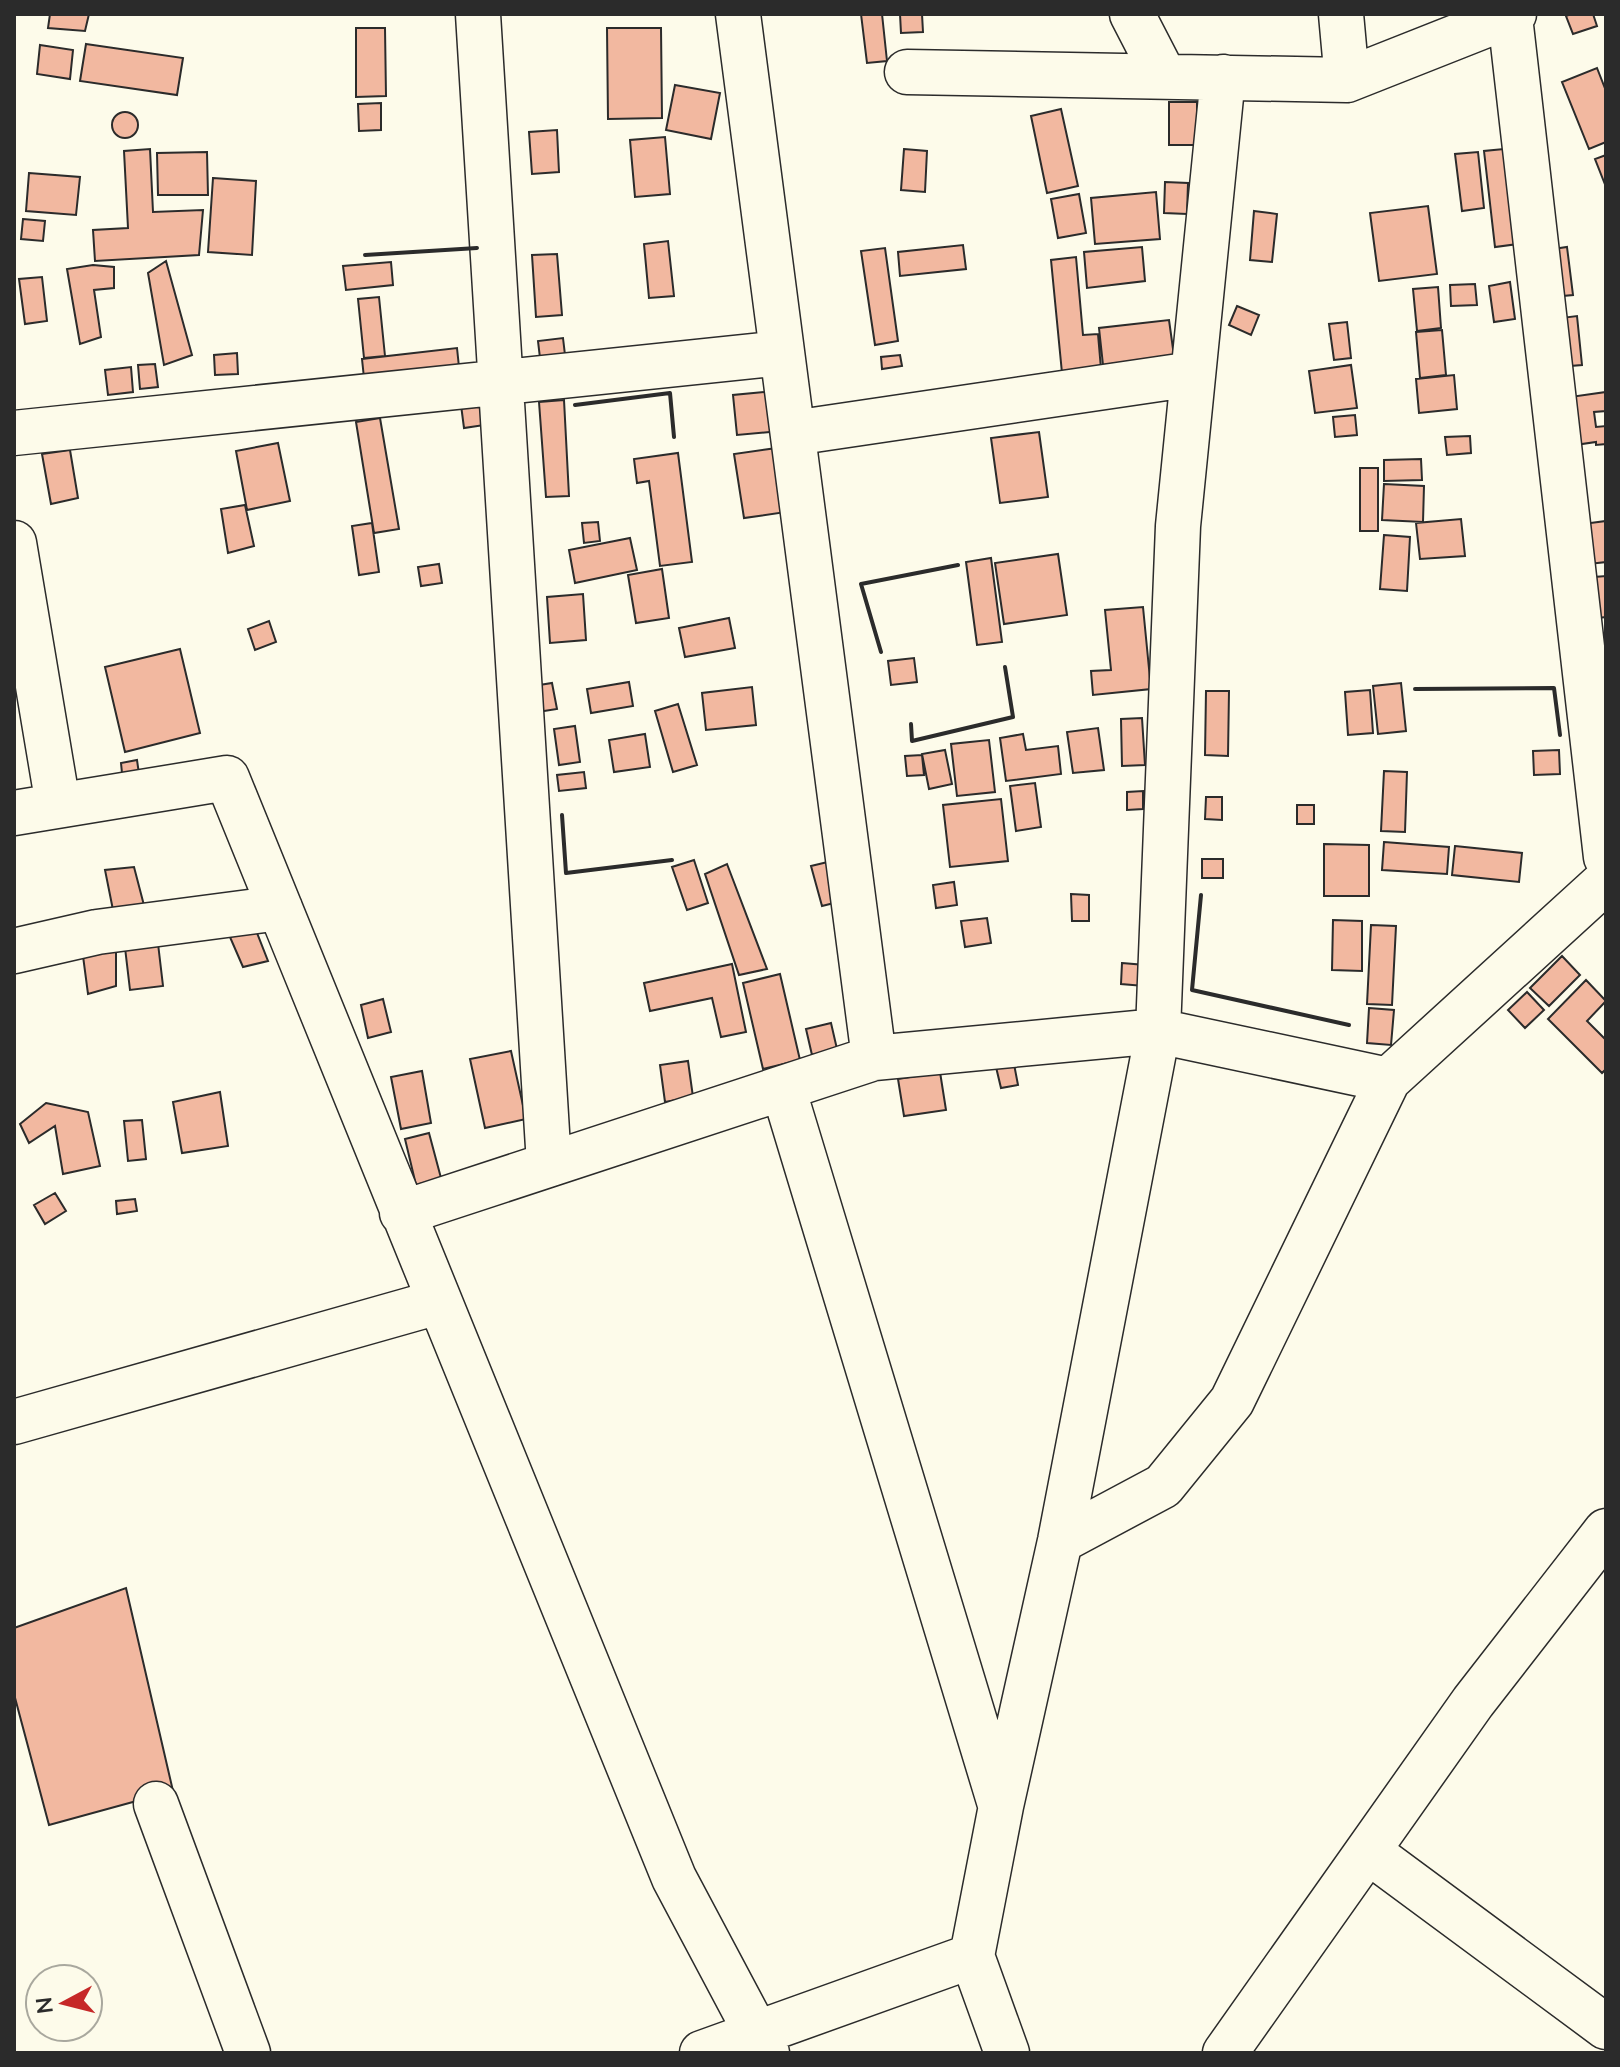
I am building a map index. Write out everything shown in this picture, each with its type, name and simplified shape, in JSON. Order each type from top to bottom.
[{"type":"street","points":[[478,14],[549,1164]]},
{"type":"street","points":[[738,14],[874,1058]]},
{"type":"street","points":[[1132,14],[1164,76]]},
{"type":"street","points":[[1341,14],[1347,80]]},
{"type":"street","points":[[907,72],[1347,80],[1512,16],[1606,857]]},
{"type":"street","points":[[1007,2053],[972,1956],[1001,1806],[1060,1541],[1158,1031],[1178,526],[1223,77]]},
{"type":"street","points":[[14,433],[782,353]]},
{"type":"street","points":[[793,433],[1193,374]]},
{"type":"street","points":[[14,543],[58,805]]},
{"type":"street","points":[[14,813],[227,778],[674,1878],[761,2043]]},
{"type":"street","points":[[1060,1541],[1163,1486],[1232,1401],[1388,1080],[1606,881]]},
{"type":"street","points":[[14,951],[97,932],[280,908]]},
{"type":"street","points":[[402,1213],[874,1058],[1158,1031],[1388,1080]]},
{"type":"street","points":[[783,1088],[1001,1806]]},
{"type":"street","points":[[14,1422],[438,1302]]},
{"type":"street","points":[[1225,2053],[1473,1702],[1606,1531]]},
{"type":"street","points":[[156,1804],[248,2053]]},
{"type":"street","points":[[1368,1851],[1606,2027]]},
{"type":"street","points":[[702,2053],[761,2043],[972,1956]]},
{"type":"building","points":[[50,14],[89,14],[85,31],[48,28]]},
{"type":"building","points":[[861,14],[882,14],[887,61],[867,63]]},
{"type":"building","points":[[900,14],[922,14],[923,32],[901,33]]},
{"type":"building","points":[[1593,14],[1597,26],[1573,34],[1566,16]]},
{"type":"building","points":[[356,28],[385,28],[386,96],[356,97]]},
{"type":"building","points":[[607,28],[661,28],[662,118],[608,119]]},
{"type":"building","points":[[86,44],[183,58],[177,95],[80,81]]},
{"type":"building","points":[[40,45],[73,50],[70,79],[37,74]]},
{"type":"building","points":[[1597,68],[1606,91],[1606,142],[1589,149],[1562,82]]},
{"type":"building","points":[[675,85],[720,93],[711,139],[666,130]]},
{"type":"building","points":[[1169,102],[1197,102],[1197,145],[1169,145]]},
{"type":"building","points":[[381,103],[381,130],[359,131],[358,104]]},
{"type":"building","points":[[1061,109],[1078,186],[1047,193],[1031,116]]},
{"type":"building","points":[[125,112],[134,116],[138,125],[134,134],[125,138],[116,134],[112,125],[116,116]]},
{"type":"building","points":[[557,130],[559,172],[532,174],[529,132]]},
{"type":"building","points":[[665,137],[670,194],[635,197],[630,140]]},
{"type":"building","points":[[1514,148],[1525,243],[1495,247],[1484,151]]},
{"type":"building","points":[[150,149],[153,212],[203,210],[199,255],[95,261],[93,230],[128,228],[124,151]]},
{"type":"building","points":[[904,149],[927,151],[925,192],[901,190]]},
{"type":"building","points":[[207,152],[208,195],[158,195],[157,153]]},
{"type":"building","points":[[1478,152],[1484,208],[1462,211],[1455,154]]},
{"type":"building","points":[[1606,155],[1606,187],[1595,159]]},
{"type":"building","points":[[29,173],[80,177],[76,215],[26,211]]},
{"type":"building","points":[[213,178],[256,181],[252,255],[208,252]]},
{"type":"building","points":[[1165,182],[1188,183],[1187,214],[1164,213]]},
{"type":"building","points":[[1156,192],[1160,239],[1095,244],[1091,198]]},
{"type":"building","points":[[1079,194],[1086,233],[1058,238],[1051,199]]},
{"type":"building","points":[[1428,206],[1437,274],[1379,281],[1370,213]]},
{"type":"building","points":[[1254,211],[1277,214],[1272,262],[1250,260]]},
{"type":"building","points":[[23,219],[45,221],[43,241],[21,239]]},
{"type":"building","points":[[668,241],[674,296],[649,298],[644,244]]},
{"type":"building","points":[[963,245],[966,269],[900,276],[898,252]]},
{"type":"building","points":[[1142,247],[1145,281],[1087,288],[1084,252]]},
{"type":"building","points":[[1567,247],[1573,295],[1552,297],[1546,250]]},
{"type":"building","points":[[885,248],[898,341],[875,345],[861,251]]},
{"type":"building","points":[[557,254],[562,315],[536,317],[532,255]]},
{"type":"building","points":[[1076,257],[1083,335],[1098,334],[1101,369],[1062,373],[1051,260]]},
{"type":"building","points":[[166,261],[192,355],[164,365],[148,273]]},
{"type":"building","points":[[391,262],[393,285],[346,290],[343,266]]},
{"type":"building","points":[[93,265],[114,267],[114,288],[94,290],[101,337],[80,344],[67,269]]},
{"type":"building","points":[[42,277],[47,321],[25,324],[19,279]]},
{"type":"building","points":[[1510,282],[1515,319],[1494,322],[1489,286]]},
{"type":"building","points":[[1475,284],[1477,305],[1451,306],[1450,285]]},
{"type":"building","points":[[1438,287],[1441,328],[1417,331],[1413,289]]},
{"type":"building","points":[[379,297],[385,356],[364,358],[358,299]]},
{"type":"building","points":[[1237,306],[1259,315],[1251,335],[1229,325]]},
{"type":"building","points":[[1577,316],[1582,365],[1558,367],[1553,319]]},
{"type":"building","points":[[1169,320],[1174,356],[1103,365],[1099,328]]},
{"type":"building","points":[[1347,322],[1351,358],[1334,360],[1329,324]]},
{"type":"building","points":[[1442,330],[1446,375],[1420,378],[1416,332]]},
{"type":"building","points":[[563,338],[565,355],[540,358],[538,341]]},
{"type":"building","points":[[457,348],[459,367],[364,378],[362,359]]},
{"type":"building","points":[[237,353],[238,374],[215,375],[214,355]]},
{"type":"building","points":[[900,355],[902,366],[882,369],[881,357]]},
{"type":"building","points":[[155,364],[158,387],[140,389],[138,365]]},
{"type":"building","points":[[1351,365],[1357,408],[1315,413],[1309,371]]},
{"type":"building","points":[[131,367],[133,392],[108,395],[105,370]]},
{"type":"building","points":[[1454,375],[1457,409],[1419,413],[1416,379]]},
{"type":"building","points":[[776,391],[780,431],[737,435],[733,395]]},
{"type":"building","points":[[1606,392],[1606,411],[1594,412],[1596,427],[1606,426],[1606,444],[1575,445],[1570,397]]},
{"type":"building","points":[[564,400],[569,496],[546,497],[539,402]]},
{"type":"building","points":[[488,401],[491,424],[464,428],[461,405]]},
{"type":"building","points":[[1355,415],[1357,435],[1335,437],[1333,417]]},
{"type":"building","points":[[380,418],[399,529],[374,533],[356,422]]},
{"type":"building","points":[[1039,432],[1048,497],[1000,503],[991,438]]},
{"type":"building","points":[[1470,436],[1471,453],[1447,455],[1445,437]]},
{"type":"building","points":[[278,443],[290,501],[247,510],[236,451]]},
{"type":"building","points":[[777,448],[786,512],[744,518],[734,454]]},
{"type":"building","points":[[70,450],[78,498],[51,504],[42,454]]},
{"type":"building","points":[[678,453],[692,562],[660,566],[649,481],[637,483],[634,459]]},
{"type":"building","points":[[1421,459],[1422,480],[1384,481],[1384,460]]},
{"type":"building","points":[[1360,468],[1378,468],[1378,531],[1360,531]]},
{"type":"building","points":[[1384,484],[1424,486],[1423,522],[1382,520]]},
{"type":"building","points":[[245,505],[254,546],[228,553],[221,509]]},
{"type":"building","points":[[1461,519],[1465,556],[1420,559],[1416,523]]},
{"type":"building","points":[[1606,521],[1606,562],[1580,565],[1575,525]]},
{"type":"building","points":[[598,522],[600,541],[584,543],[582,523]]},
{"type":"building","points":[[372,523],[379,572],[359,575],[352,526]]},
{"type":"building","points":[[1384,535],[1410,537],[1407,591],[1380,589]]},
{"type":"building","points":[[630,538],[637,570],[575,583],[569,550]]},
{"type":"building","points":[[1058,554],[1067,615],[1004,624],[995,563]]},
{"type":"building","points":[[991,558],[1002,642],[977,645],[966,562]]},
{"type":"building","points":[[439,564],[442,583],[421,586],[418,567]]},
{"type":"building","points":[[662,569],[669,618],[636,623],[628,575]]},
{"type":"building","points":[[1606,576],[1606,617],[1598,618],[1594,577]]},
{"type":"building","points":[[583,594],[586,640],[550,643],[547,597]]},
{"type":"building","points":[[1143,607],[1151,689],[1093,695],[1091,671],[1111,670],[1105,610]]},
{"type":"building","points":[[729,618],[735,648],[685,657],[679,628]]},
{"type":"building","points":[[269,621],[276,642],[255,650],[248,629]]},
{"type":"building","points":[[180,649],[200,733],[125,752],[105,667]]},
{"type":"building","points":[[914,658],[917,682],[891,685],[888,661]]},
{"type":"building","points":[[629,682],[633,706],[591,713],[587,689]]},
{"type":"building","points":[[552,683],[557,709],[531,713],[527,687]]},
{"type":"building","points":[[1401,683],[1406,731],[1378,734],[1373,686]]},
{"type":"building","points":[[752,687],[756,725],[706,730],[702,693]]},
{"type":"building","points":[[1370,690],[1373,733],[1348,735],[1345,692]]},
{"type":"building","points":[[1206,691],[1229,691],[1228,756],[1205,755]]},
{"type":"building","points":[[678,704],[697,765],[673,772],[655,711]]},
{"type":"building","points":[[1142,718],[1145,765],[1122,766],[1121,719]]},
{"type":"building","points":[[575,726],[580,762],[559,765],[554,729]]},
{"type":"building","points":[[1098,728],[1104,770],[1073,773],[1067,732]]},
{"type":"building","points":[[645,734],[650,767],[614,772],[609,740]]},
{"type":"building","points":[[1023,734],[1026,750],[1058,746],[1061,774],[1006,781],[1000,738]]},
{"type":"building","points":[[989,740],[995,792],[957,796],[951,744]]},
{"type":"building","points":[[945,750],[952,784],[929,789],[922,754]]},
{"type":"building","points":[[1559,750],[1560,774],[1534,775],[1533,751]]},
{"type":"building","points":[[922,755],[924,775],[907,776],[905,756]]},
{"type":"building","points":[[137,760],[140,781],[123,783],[121,763]]},
{"type":"building","points":[[1384,771],[1407,772],[1405,832],[1381,831]]},
{"type":"building","points":[[584,772],[586,788],[559,791],[557,775]]},
{"type":"building","points":[[1035,783],[1041,827],[1016,831],[1010,786]]},
{"type":"building","points":[[1143,791],[1143,809],[1127,810],[1127,792]]},
{"type":"building","points":[[1206,797],[1222,797],[1222,820],[1205,819]]},
{"type":"building","points":[[1001,799],[1008,861],[950,867],[943,805]]},
{"type":"building","points":[[1297,805],[1314,805],[1314,824],[1297,824]]},
{"type":"building","points":[[1384,842],[1449,847],[1447,874],[1382,870]]},
{"type":"building","points":[[1324,844],[1369,845],[1369,896],[1324,896]]},
{"type":"building","points":[[1455,846],[1522,853],[1519,882],[1452,875]]},
{"type":"building","points":[[1202,859],[1223,859],[1223,878],[1202,878]]},
{"type":"building","points":[[694,860],[708,903],[687,910],[672,867]]},
{"type":"building","points":[[836,860],[846,900],[822,906],[811,866]]},
{"type":"building","points":[[727,864],[767,969],[739,975],[705,874]]},
{"type":"building","points":[[134,867],[146,913],[115,920],[105,870]]},
{"type":"building","points":[[954,882],[957,905],[936,908],[933,885]]},
{"type":"building","points":[[1071,894],[1089,895],[1089,921],[1072,921]]},
{"type":"building","points":[[250,915],[268,961],[243,967],[223,921]]},
{"type":"building","points":[[987,918],[991,943],[965,947],[961,921]]},
{"type":"building","points":[[1333,920],[1362,921],[1362,971],[1332,970]]},
{"type":"building","points":[[1371,925],[1396,926],[1392,1005],[1367,1004]]},
{"type":"building","points":[[157,935],[163,986],[130,990],[124,939]]},
{"type":"building","points":[[116,948],[116,986],[88,994],[83,956]]},
{"type":"building","points":[[1562,956],[1580,975],[1549,1006],[1530,988]]},
{"type":"building","points":[[1122,963],[1145,965],[1144,986],[1121,984]]},
{"type":"building","points":[[732,964],[746,1032],[721,1037],[712,998],[650,1011],[644,983]]},
{"type":"building","points":[[780,974],[800,1060],[763,1069],[743,983]]},
{"type":"building","points":[[1586,980],[1606,1001],[1587,1021],[1606,1040],[1606,1069],[1602,1073],[1548,1019]]},
{"type":"building","points":[[1527,992],[1544,1010],[1525,1028],[1508,1010]]},
{"type":"building","points":[[383,999],[391,1032],[368,1038],[361,1005]]},
{"type":"building","points":[[1369,1008],[1394,1010],[1391,1045],[1367,1043]]},
{"type":"building","points":[[831,1023],[837,1049],[812,1055],[806,1029]]},
{"type":"building","points":[[511,1051],[526,1119],[485,1128],[470,1059]]},
{"type":"building","points":[[688,1061],[693,1097],[665,1102],[660,1065]]},
{"type":"building","points":[[1014,1064],[1018,1085],[1001,1088],[996,1067]]},
{"type":"building","points":[[422,1071],[431,1123],[401,1129],[391,1077]]},
{"type":"building","points":[[940,1072],[946,1110],[904,1116],[898,1079]]},
{"type":"building","points":[[220,1092],[228,1146],[182,1153],[173,1102]]},
{"type":"building","points":[[46,1103],[88,1112],[100,1166],[63,1174],[55,1126],[29,1143],[20,1124]]},
{"type":"building","points":[[142,1120],[146,1159],[128,1161],[124,1121]]},
{"type":"building","points":[[429,1133],[441,1178],[416,1185],[405,1139]]},
{"type":"building","points":[[55,1193],[66,1211],[45,1224],[34,1205]]},
{"type":"building","points":[[135,1199],[137,1211],[117,1214],[116,1201]]},
{"type":"building","points":[[126,1588],[173,1791],[49,1825],[14,1694],[14,1628]]},
{"type":"wall","points":[[365,255],[477,248]]},
{"type":"wall","points":[[575,405],[670,393],[674,437]]},
{"type":"wall","points":[[881,652],[861,584],[958,565]]},
{"type":"wall","points":[[911,724],[912,741],[1013,717],[1005,667]]},
{"type":"wall","points":[[1415,689],[1554,688],[1560,735]]},
{"type":"wall","points":[[562,815],[566,873],[672,860]]},
{"type":"wall","points":[[1201,895],[1192,990],[1349,1025]]}]
